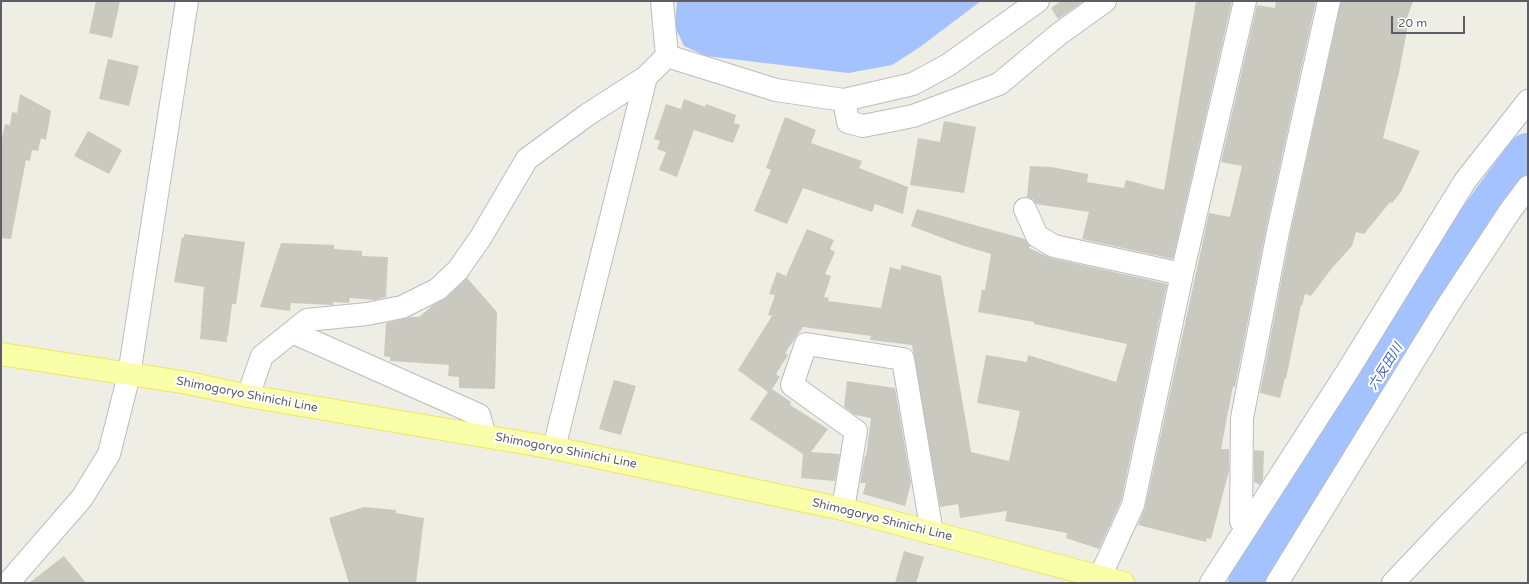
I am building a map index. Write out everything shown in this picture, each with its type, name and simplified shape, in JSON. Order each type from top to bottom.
[{"type":"main road","name":"Shimogoryo Shinichi Line","points":[[1,354],[188,383],[248,396],[554,448],[843,509],[1123,583]]},
{"type":"street","points":[[8,583],[82,498],[109,454],[129,375],[187,1]]},
{"type":"street","points":[[662,1],[667,56]]},
{"type":"street","points":[[667,56],[776,90],[844,100],[913,84],[948,65],[1038,1]]},
{"type":"street","points":[[844,100],[848,122],[863,126],[913,116],[999,84],[1059,34],[1105,1]]},
{"type":"street","points":[[1100,577],[1133,505],[1182,274],[1245,1]]},
{"type":"street","points":[[1247,526],[1241,521],[1242,418],[1278,232],[1328,1]]},
{"type":"street","points":[[248,396],[262,356],[307,320],[367,314],[402,307],[438,289],[458,270],[481,237],[527,159],[587,115],[646,77],[667,56]]},
{"type":"street","points":[[554,448],[646,77]]},
{"type":"street","points":[[1211,583],[1347,372],[1465,181],[1528,101]]},
{"type":"street","points":[[1277,583],[1448,305],[1510,210],[1528,187]]},
{"type":"street","points":[[1025,209],[1037,236],[1054,246],[1182,274]]},
{"type":"street","points":[[292,332],[479,415],[485,436]]},
{"type":"street","points":[[843,509],[856,431],[792,384],[806,344],[902,359],[932,533]]},
{"type":"street","points":[[1393,583],[1528,444]]},
{"type":"water","points":[[677,1],[981,1],[920,47],[892,65],[848,73],[706,56],[684,46],[675,27]]},
{"type":"building","points":[[96,1],[120,1],[112,38],[89,33]]},
{"type":"building","points":[[1061,1],[1084,1],[1058,19],[1051,8]]},
{"type":"building","points":[[1196,1],[1232,1],[1173,259],[1082,239],[1089,212],[1036,204],[1033,199],[1027,197],[1030,166],[1051,167],[1088,174],[1087,182],[1124,188],[1126,180],[1164,190]]},
{"type":"building","points":[[1276,1],[1316,1],[1266,229],[1235,387],[1233,386],[1221,449],[1229,449],[1229,471],[1211,539],[1207,538],[1206,542],[1138,525],[1145,508],[1209,213],[1230,217],[1242,166],[1221,162],[1257,5],[1275,8]]},
{"type":"building","points":[[1341,1],[1413,1],[1405,24],[1408,24],[1399,73],[1383,138],[1420,151],[1401,192],[1392,203],[1390,202],[1364,234],[1356,232],[1352,246],[1332,268],[1311,296],[1305,294],[1302,306],[1301,305],[1286,379],[1285,378],[1280,398],[1260,393],[1290,235]]},
{"type":"building","points":[[108,59],[139,66],[129,106],[99,99]]},
{"type":"building","points":[[20,94],[51,111],[46,140],[41,138],[38,151],[32,150],[30,161],[26,160],[11,239],[1,238],[1,143],[5,124],[10,125],[12,112],[17,113]]},
{"type":"building","points":[[684,99],[705,107],[706,104],[736,115],[734,123],[740,125],[733,143],[694,130],[677,177],[659,170],[666,152],[657,149],[660,141],[654,139],[666,104],[681,109]]},
{"type":"building","points":[[785,117],[816,130],[811,143],[862,161],[859,168],[908,187],[903,214],[875,204],[872,212],[803,188],[787,224],[754,211],[771,170],[766,168]]},
{"type":"building","points":[[944,121],[976,127],[964,193],[910,185],[918,138],[940,142]]},
{"type":"building","points":[[88,131],[122,150],[109,174],[74,156]]},
{"type":"building","points":[[917,209],[1025,239],[1030,246],[1029,248],[1051,258],[1167,284],[1121,501],[1099,549],[1066,538],[1067,533],[1005,521],[1007,511],[960,518],[958,504],[940,507],[912,345],[870,340],[871,336],[803,327],[785,353],[788,355],[776,374],[780,377],[772,389],[791,402],[790,405],[828,429],[811,452],[840,454],[835,481],[801,478],[803,454],[750,419],[768,392],[738,370],[772,316],[768,315],[775,295],[769,294],[777,272],[786,276],[807,229],[834,240],[830,249],[835,252],[825,274],[831,276],[824,297],[829,298],[828,301],[881,308],[890,267],[900,270],[902,265],[941,276],[971,452],[1009,461],[1020,411],[977,403],[986,355],[1027,362],[1028,355],[1116,382],[1127,344],[1034,324],[1034,322],[978,312],[982,290],[985,290],[991,254],[961,245],[911,226]]},
{"type":"building","points":[[184,234],[245,242],[236,304],[232,304],[227,342],[200,339],[204,287],[174,282],[182,237],[184,238]]},
{"type":"building","points":[[281,243],[334,245],[334,249],[362,251],[362,256],[388,257],[386,297],[375,300],[350,298],[349,303],[333,302],[333,305],[291,303],[290,311],[260,307]]},
{"type":"building","points":[[467,278],[497,312],[495,389],[459,388],[459,377],[448,376],[449,365],[390,361],[390,357],[384,356],[386,323],[411,317],[419,317],[432,306],[446,298]]},
{"type":"building","points":[[614,380],[636,386],[621,435],[599,429]]},
{"type":"building","points":[[847,381],[895,388],[911,483],[905,506],[863,494],[866,483],[860,483],[866,456],[871,418],[855,415],[844,407]]},
{"type":"building","points":[[1254,450],[1264,451],[1263,479],[1260,485],[1254,482]]},
{"type":"building","points":[[364,507],[396,510],[396,513],[424,518],[416,583],[349,583],[329,518]]},
{"type":"building","points":[[904,551],[924,557],[916,583],[895,583]]},
{"type":"building","points":[[64,556],[86,583],[29,583]]},
{"type":"waterway","name":"六反田川","points":[[1250,583],[1470,234],[1528,155]]}]
